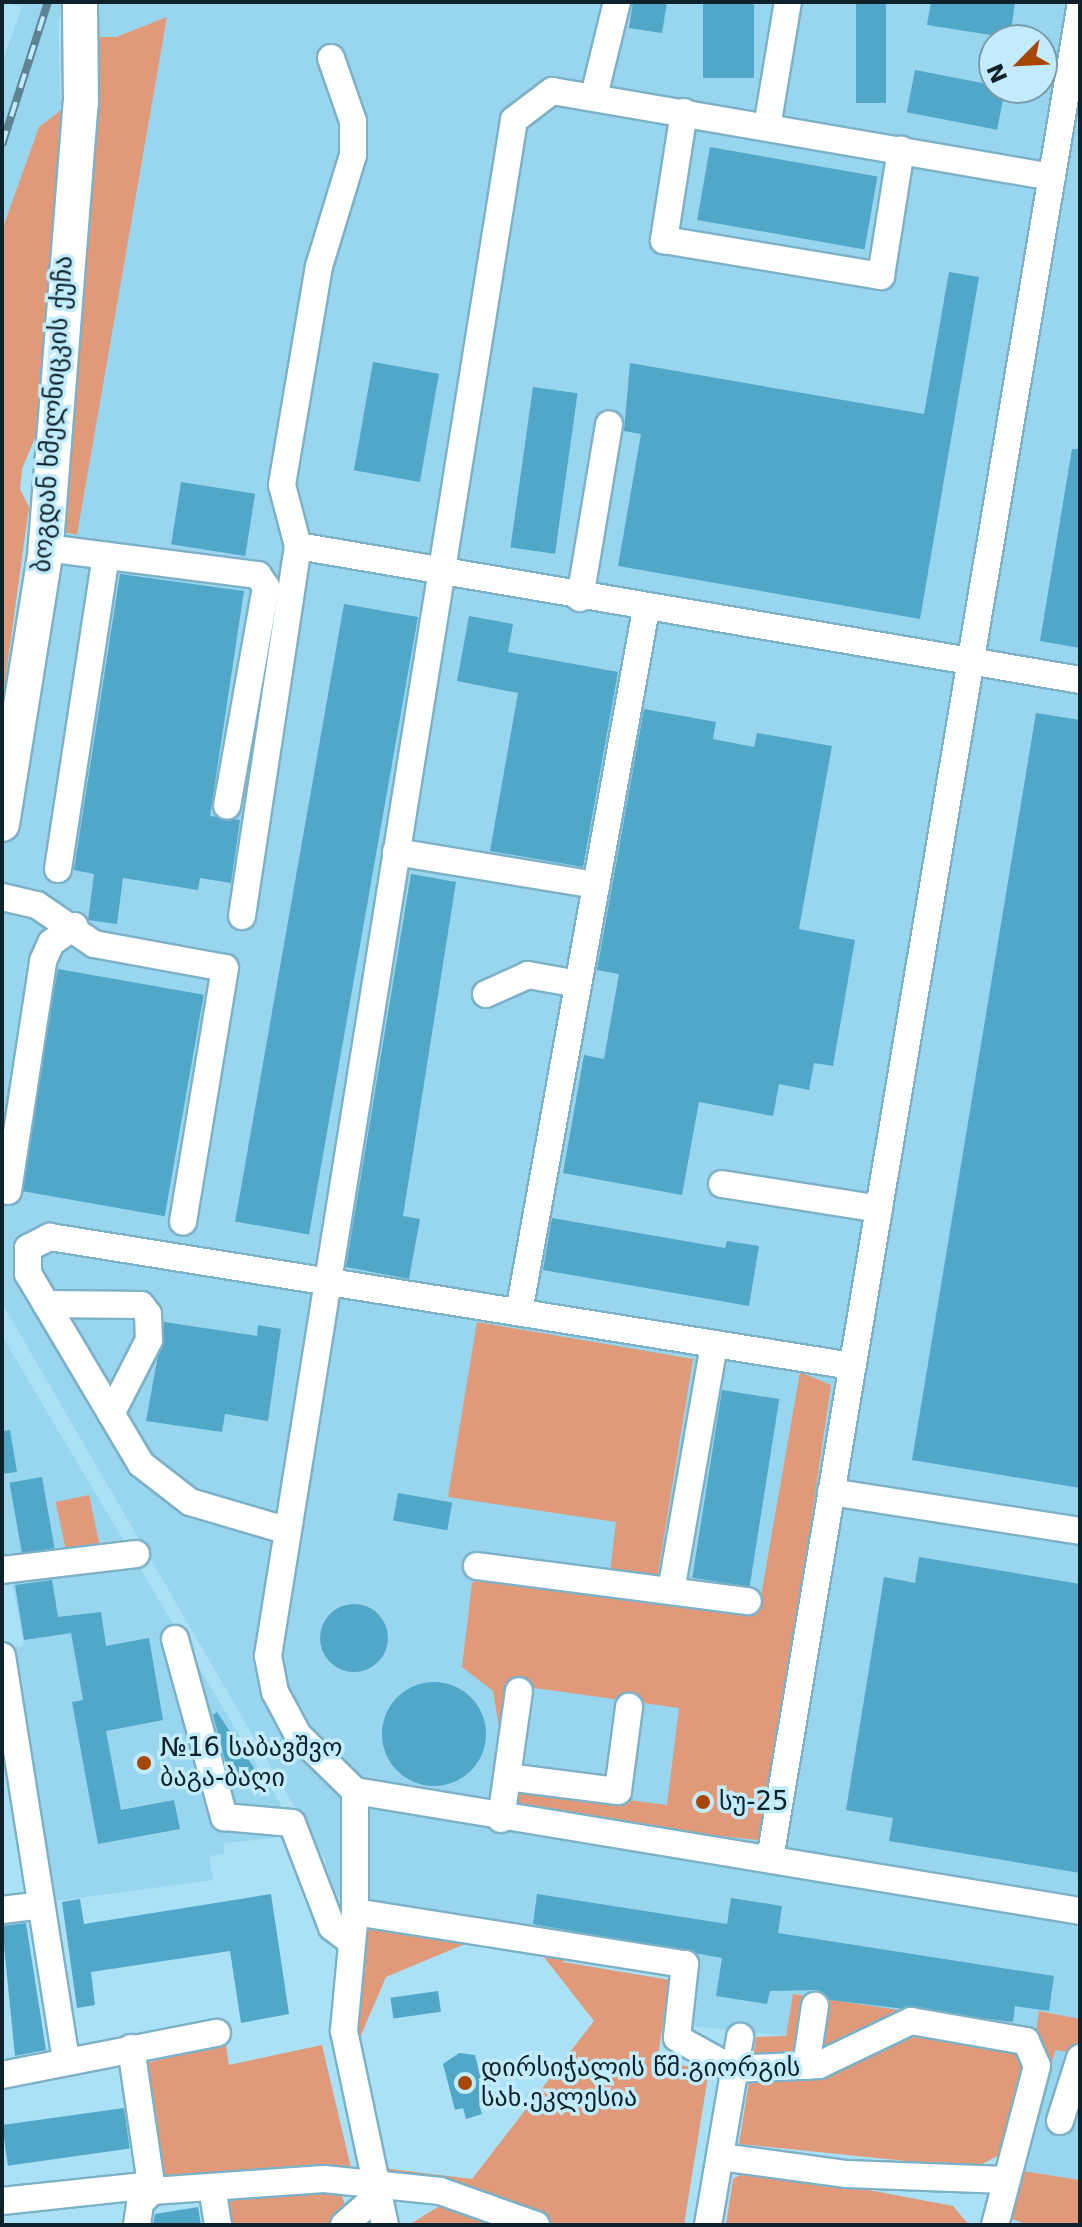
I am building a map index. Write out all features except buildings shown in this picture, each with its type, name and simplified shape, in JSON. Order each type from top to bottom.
[{"type":"main road","name":"ბოგდან ხმელნიცკის ქუჩა","points":[[2,824],[46,548],[81,103],[80,2]]},
{"type":"street","points":[[594,96],[617,2]]},
{"type":"street","points":[[767,127],[788,2]]},
{"type":"street","points":[[770,1859],[1080,8]]},
{"type":"street","points":[[242,916],[298,546],[282,485],[319,266],[353,155],[353,121],[331,58]]},
{"type":"street","points":[[1052,177],[552,91],[522,108],[507,134],[442,576],[325,1281],[268,1656],[275,1692],[308,1747],[355,1791],[501,1819],[770,1859],[1080,1911]]},
{"type":"street","points":[[684,112],[664,240],[881,276],[901,150]]},
{"type":"street","points":[[580,598],[609,424]]},
{"type":"street","points":[[298,546],[442,576],[1080,680]]},
{"type":"street","points":[[46,548],[258,575],[266,587],[227,806]]},
{"type":"street","points":[[58,869],[106,556]]},
{"type":"street","points":[[519,1312],[646,609]]},
{"type":"street","points":[[396,852],[596,885]]},
{"type":"street","points":[[2,897],[37,905],[74,926],[94,944],[225,968],[183,1222]]},
{"type":"street","points":[[8,1191],[43,961],[51,943],[74,926]]},
{"type":"street","points":[[486,994],[528,975],[578,984]]},
{"type":"street","points":[[722,1184],[879,1209]]},
{"type":"street","points":[[285,1530],[217,1514],[164,1486],[141,1464],[46,1304],[26,1261],[28,1248],[50,1237],[852,1366]]},
{"type":"street","points":[[46,1304],[141,1305],[148,1314],[149,1340],[111,1414]]},
{"type":"street","points":[[671,1591],[714,1344]]},
{"type":"street","points":[[831,1492],[1080,1531]]},
{"type":"street","points":[[2,1570],[136,1554]]},
{"type":"street","points":[[477,1566],[748,1601]]},
{"type":"street","points":[[175,1639],[224,1817],[292,1823],[332,1927],[352,1942]]},
{"type":"street","points":[[2,1656],[66,2060]]},
{"type":"street","points":[[501,1819],[519,1691]]},
{"type":"street","points":[[507,1777],[618,1791],[629,1707]]},
{"type":"street","points":[[355,1791],[355,1912],[344,2031],[375,2193],[385,2225]]},
{"type":"street","points":[[2,1910],[41,1905]]},
{"type":"street","points":[[355,1912],[685,1964],[677,2038],[733,2069],[806,2066],[911,2021],[1026,2041],[1037,2066],[995,2225]]},
{"type":"street","points":[[806,2066],[815,2006]]},
{"type":"street","points":[[2,2075],[66,2060],[217,2033]]},
{"type":"street","points":[[708,2225],[740,2037]]},
{"type":"street","points":[[131,2048],[152,2188],[140,2203],[137,2225]]},
{"type":"street","points":[[1024,2115],[1070,2122],[1080,2058]]},
{"type":"street","points":[[721,2157],[847,2174],[1006,2180]]},
{"type":"street","points":[[2,2201],[152,2188],[324,2179],[375,2193],[440,2191],[536,2225]]},
{"type":"street","points":[[212,2187],[218,2225]]},
{"type":"street","points":[[344,2225],[375,2193]]},
{"type":"shaded area","points":[[2,2],[66,2],[58,22],[61,110],[39,127],[2,230],[2,63],[22,7]]},
{"type":"shaded area","points":[[93,2],[1080,2],[1080,2019],[1040,2011],[1037,2032],[793,1994],[786,2036],[681,2025],[692,1955],[334,1896],[325,1860],[2,1303],[2,852],[56,530],[77,534],[167,18],[116,37],[88,37]]},
{"type":"shaded area","points":[[167,17],[77,535],[56,530],[88,37],[116,37]]},
{"type":"shaded area","points":[[61,110],[37,433],[22,469],[20,489],[29,507],[2,704],[2,230],[39,127]]},
{"type":"shaded area","points":[[477,1322],[693,1359],[657,1579],[761,1596],[800,1372],[831,1385],[767,1822],[757,1840],[488,1810],[500,1733],[493,1691],[462,1667],[472,1583],[490,1573],[608,1589],[616,1522],[448,1497]],"holes":[[[513,1685],[679,1708],[667,1805],[499,1783]]]},
{"type":"shaded area","name":"№16 საბავშვო ბაგა-ბაღი","points":[[2,1336],[288,1817],[276,1838],[224,1843],[224,1854],[209,1856],[213,1880],[56,1901],[12,1648],[24,1646],[9,1564],[2,1564]]},
{"type":"shaded area","points":[[89,1495],[100,1547],[67,1554],[56,1502]]},
{"type":"shaded area","points":[[365,1902],[567,1934],[563,1962],[670,1980],[657,2061],[709,2070],[684,2225],[558,2225],[460,2185],[377,2172],[350,2028]],"holes":[[[477,1939],[533,1943],[594,2021],[472,2179],[383,2168],[359,2040],[386,1977]]]},
{"type":"shaded area","points":[[793,1994],[1036,2031],[1039,2011],[1080,2019],[1080,2054],[1055,2050],[1045,2094],[1021,2090],[999,2155],[975,2168],[739,2144],[756,2037],[786,2036]]},
{"type":"shaded area","points":[[226,2044],[229,2065],[322,2045],[352,2172],[157,2185],[141,2064]]},
{"type":"shaded area","points":[[1055,2049],[1080,2054],[1080,2180],[1023,2171]]},
{"type":"shaded area","points":[[753,2168],[953,2206],[969,2225],[726,2225],[733,2179]]},
{"type":"shaded area","points":[[1023,2171],[1080,2180],[1080,2225],[1029,2225],[1006,2217]]},
{"type":"shaded area","points":[[317,2183],[322,2192],[340,2191],[348,2213],[336,2225],[222,2225],[217,2191]]},
{"type":"shaded area","points":[[439,2206],[467,2212],[501,2225],[409,2225]]},
{"type":"railway","points":[[2,145],[48,2]]},
{"type":"place","name":"№16 საბავშვო ბაგა-ბაღი","points":[[144,1763]]},
{"type":"place","name":"სუ-25","points":[[703,1802]]},
{"type":"place","name":"დირსიჭალის წმ.გიორგის სახ.ეკლესია","points":[[465,2083]]}]
